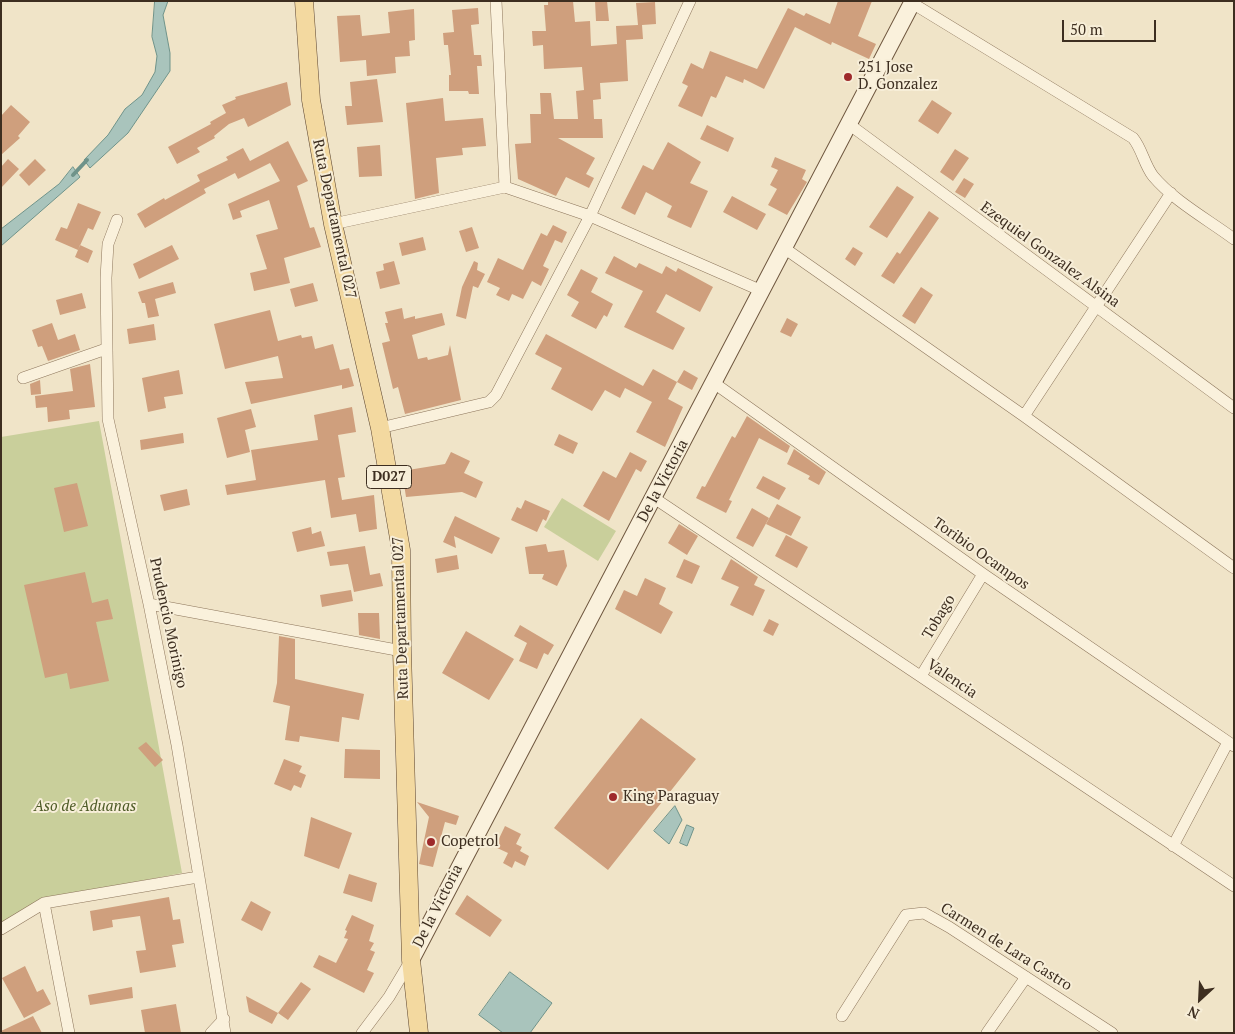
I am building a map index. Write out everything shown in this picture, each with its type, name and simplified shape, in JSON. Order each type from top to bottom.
[{"type":"main road","name":"Ruta Departamental 027","points":[[304,1],[310,100],[334,224],[380,428],[401,550],[411,960],[419,1033]]},
{"type":"main road","name":"De la Victoria","points":[[411,960],[443,895],[850,125],[912,2]]},
{"type":"street","points":[[496,1],[505,187]]},
{"type":"street","points":[[380,428],[488,402],[496,396],[590,216],[690,1]]},
{"type":"street","points":[[912,2],[1133,138],[1141,147],[1152,174],[1171,193],[1234,239]]},
{"type":"street","name":"Ezequiel Gonzalez Alsina","points":[[850,125],[1234,408]]},
{"type":"street","points":[[334,224],[505,187],[590,216],[762,291]]},
{"type":"street","points":[[1024,416],[1171,193]]},
{"type":"street","name":"Prudencio Morinigo","points":[[117,220],[108,244],[106,348],[108,418],[149,604],[177,744],[198,877],[226,1033]]},
{"type":"street","points":[[784,248],[1024,416],[1234,568]]},
{"type":"street","points":[[23,378],[106,348]]},
{"type":"street","name":"Toribio Ocampos","points":[[714,383],[983,574],[1231,744]]},
{"type":"street","name":"Valencia","points":[[654,498],[1234,886]]},
{"type":"street","name":"Tobago","points":[[921,676],[983,574]]},
{"type":"street","points":[[149,604],[402,650]]},
{"type":"street","points":[[1173,846],[1231,744]]},
{"type":"street","points":[[1,929],[44,904],[198,877]]},
{"type":"street","points":[[44,904],[69,1033]]},
{"type":"street","name":"Carmen de Lara Castro","points":[[842,1016],[906,915],[924,913],[1026,976],[1112,1033]]},
{"type":"street","points":[[362,1033],[389,997],[411,960]]},
{"type":"street","points":[[987,1033],[1026,976]]},
{"type":"street","points":[[211,1033],[224,1019]]},
{"type":"green space","name":"Aso de Aduanas","points":[[99,421],[182,873],[37,901],[1,923],[1,437]]},
{"type":"green space","points":[[562,498],[616,531],[598,561],[544,527]]},
{"type":"water","points":[[155,1],[168,1],[163,15],[170,53],[170,71],[128,133],[90,168],[84,160],[108,135],[125,109],[142,95],[155,72],[157,56],[152,37]]},
{"type":"water","points":[[73,167],[80,177],[1,246],[1,229],[59,184]]},
{"type":"water","points":[[675,806],[682,820],[669,844],[654,831]]},
{"type":"water","points":[[687,825],[694,828],[687,846],[680,843]]},
{"type":"water","points":[[510,972],[552,1003],[530,1033],[503,1033],[479,1015]]},
{"type":"building","points":[[548,1],[573,1],[575,22],[590,21],[591,46],[617,44],[616,26],[638,25],[636,3],[655,2],[656,24],[642,25],[643,39],[626,40],[628,81],[600,83],[601,99],[593,100],[594,119],[602,119],[603,138],[558,138],[595,158],[586,174],[594,178],[589,188],[566,177],[556,196],[518,179],[515,144],[531,143],[530,114],[541,114],[540,93],[551,93],[554,119],[578,119],[576,91],[584,90],[582,67],[544,69],[543,45],[533,46],[532,31],[546,31],[544,5],[548,5]]},
{"type":"building","points":[[595,1],[607,1],[609,21],[596,21]]},
{"type":"building","points":[[838,1],[872,1],[858,36],[876,44],[869,59],[832,42],[831,45],[795,27],[764,89],[744,79],[743,83],[726,76],[716,98],[711,96],[702,117],[678,106],[688,86],[682,83],[691,63],[703,69],[710,51],[757,69],[788,8],[804,16],[806,13],[830,24]]},
{"type":"building","points":[[478,8],[479,24],[471,25],[474,55],[481,55],[482,66],[477,66],[479,94],[469,94],[468,91],[449,91],[449,75],[451,75],[448,45],[444,45],[443,33],[454,32],[452,10]]},
{"type":"building","points":[[414,9],[415,40],[409,41],[410,56],[395,57],[396,73],[367,76],[366,60],[340,62],[337,16],[360,15],[362,36],[390,33],[388,12]]},
{"type":"building","points":[[377,79],[383,122],[347,125],[345,106],[352,106],[350,82]]},
{"type":"building","points":[[287,82],[291,105],[248,127],[244,118],[229,124],[214,136],[215,138],[197,148],[200,152],[177,164],[168,147],[211,124],[210,122],[226,113],[222,105],[236,99],[235,97]]},
{"type":"building","points":[[443,98],[445,121],[483,118],[486,146],[462,148],[463,155],[436,158],[439,193],[415,199],[406,103]]},
{"type":"building","points":[[932,100],[952,113],[938,134],[918,121]]},
{"type":"building","points":[[11,105],[30,122],[18,136],[20,138],[1,155],[1,116]]},
{"type":"building","points":[[707,125],[734,138],[728,152],[700,139]]},
{"type":"building","points":[[288,141],[308,181],[297,186],[310,228],[314,227],[321,247],[284,258],[290,283],[254,291],[250,273],[267,269],[256,235],[278,229],[269,200],[240,211],[242,217],[233,220],[228,204],[280,181],[270,163],[238,179],[235,173],[204,189],[197,175],[228,160],[226,157],[243,148],[250,161]]},
{"type":"building","points":[[668,142],[701,162],[690,183],[708,191],[691,228],[667,217],[672,206],[646,192],[635,215],[621,208],[643,165],[653,170]]},
{"type":"building","points":[[380,145],[382,176],[359,177],[357,147]]},
{"type":"building","points":[[955,149],[969,158],[953,181],[940,172]]},
{"type":"building","points":[[775,157],[806,170],[802,179],[807,182],[787,215],[768,205],[777,189],[770,185],[778,170],[771,167]]},
{"type":"building","points":[[8,159],[19,169],[1,188],[1,167]]},
{"type":"building","points":[[35,159],[46,170],[29,186],[19,175]]},
{"type":"building","points":[[964,178],[974,184],[965,198],[955,192]]},
{"type":"building","points":[[200,181],[206,193],[145,228],[137,214],[164,198],[165,200]]},
{"type":"building","points":[[897,186],[914,197],[887,238],[869,227]]},
{"type":"building","points":[[732,196],[766,214],[757,230],[723,212]]},
{"type":"building","points":[[78,203],[101,212],[93,230],[88,228],[80,245],[93,251],[88,263],[75,257],[78,250],[55,240],[61,227],[67,229]]},
{"type":"building","points":[[929,211],[939,218],[894,284],[881,276],[897,252],[900,254]]},
{"type":"building","points":[[553,225],[567,232],[562,243],[555,240],[543,266],[549,269],[541,286],[532,281],[523,299],[512,294],[509,301],[496,295],[500,288],[487,282],[498,258],[523,270],[541,233],[547,236]]},
{"type":"building","points":[[472,227],[479,248],[466,252],[459,231]]},
{"type":"building","points":[[423,237],[426,250],[402,256],[399,243]]},
{"type":"building","points":[[172,245],[179,259],[139,279],[133,264]]},
{"type":"building","points":[[853,247],[863,253],[855,266],[845,259]]},
{"type":"building","points":[[614,256],[636,268],[639,263],[662,274],[666,266],[676,272],[678,268],[713,287],[700,312],[666,294],[656,312],[685,328],[673,350],[624,327],[643,291],[605,273]]},
{"type":"building","points":[[394,261],[400,284],[380,289],[376,272],[384,270],[383,264]]},
{"type":"building","points":[[474,261],[478,263],[477,270],[485,274],[478,288],[473,286],[466,319],[456,316],[462,287]]},
{"type":"building","points":[[581,269],[598,278],[591,292],[613,304],[607,317],[604,315],[596,329],[571,316],[579,302],[567,295]]},
{"type":"building","points":[[173,282],[176,293],[155,299],[159,316],[148,318],[145,303],[142,303],[138,292]]},
{"type":"building","points":[[313,283],[318,301],[295,307],[290,289]]},
{"type":"building","points":[[921,287],[933,295],[915,324],[902,316]]},
{"type":"building","points":[[82,293],[86,308],[60,315],[56,300]]},
{"type":"building","points":[[402,308],[404,319],[415,316],[415,319],[442,313],[445,325],[412,335],[418,359],[427,357],[428,360],[448,355],[450,345],[461,400],[405,414],[398,387],[393,389],[382,343],[390,341],[385,323],[388,323],[385,312]]},
{"type":"building","points":[[270,310],[278,341],[301,335],[302,338],[312,336],[315,349],[333,344],[340,370],[349,368],[354,386],[342,389],[342,385],[251,404],[245,382],[283,378],[278,356],[225,369],[214,324]]},
{"type":"building","points":[[787,318],[798,324],[791,337],[780,332]]},
{"type":"building","points":[[52,323],[58,340],[75,334],[80,350],[48,361],[42,346],[38,347],[32,330]]},
{"type":"building","points":[[154,324],[156,340],[129,344],[127,329]]},
{"type":"building","points":[[546,334],[643,386],[653,369],[677,382],[668,399],[683,407],[665,447],[636,432],[652,402],[625,388],[620,398],[605,390],[592,411],[551,389],[562,368],[535,354]]},
{"type":"building","points":[[90,364],[95,407],[69,410],[70,419],[48,422],[47,407],[36,408],[35,396],[73,391],[70,369]]},
{"type":"building","points":[[179,370],[183,394],[164,397],[166,408],[148,412],[142,378]]},
{"type":"building","points":[[684,370],[698,378],[692,390],[677,382]]},
{"type":"building","points":[[40,380],[41,394],[31,395],[30,384]]},
{"type":"building","points":[[352,407],[356,432],[338,435],[345,477],[338,478],[342,500],[374,495],[377,529],[359,532],[356,514],[331,518],[325,480],[227,495],[225,485],[256,480],[251,450],[318,440],[314,415]]},
{"type":"building","points":[[251,409],[256,427],[245,430],[250,452],[227,458],[217,418]]},
{"type":"building","points":[[747,416],[790,446],[787,453],[759,438],[729,500],[732,501],[726,513],[696,498],[702,486],[705,487],[732,436],[735,438]]},
{"type":"building","points":[[183,433],[184,443],[141,450],[140,440]]},
{"type":"building","points":[[559,434],[578,443],[573,454],[554,445]]},
{"type":"building","points":[[794,449],[826,472],[819,485],[808,479],[810,476],[787,464]]},
{"type":"building","points":[[451,452],[470,461],[464,473],[483,482],[476,498],[462,492],[406,497],[402,471],[445,464]]},
{"type":"building","points":[[630,452],[647,461],[641,472],[636,469],[609,521],[583,506],[603,471],[616,478]]},
{"type":"building","points":[[763,476],[786,488],[779,500],[756,488]]},
{"type":"building","points":[[77,483],[88,526],[64,532],[54,488]]},
{"type":"building","points":[[187,489],[190,505],[164,511],[160,495]]},
{"type":"building","points":[[525,500],[550,511],[546,521],[543,519],[537,532],[511,520],[517,507],[521,509]]},
{"type":"building","points":[[777,504],[801,517],[791,536],[766,524]]},
{"type":"building","points":[[752,508],[769,518],[753,547],[736,538]]},
{"type":"building","points":[[455,516],[500,538],[492,554],[454,536],[456,548],[443,542]]},
{"type":"building","points":[[679,524],[698,536],[687,555],[668,543]]},
{"type":"building","points":[[311,527],[312,534],[321,531],[325,546],[297,552],[292,532]]},
{"type":"building","points":[[786,535],[808,547],[797,568],[775,556]]},
{"type":"building","points":[[546,544],[548,552],[564,550],[567,566],[557,586],[542,579],[544,574],[529,574],[525,547]]},
{"type":"building","points":[[365,546],[370,575],[380,573],[383,586],[354,592],[348,564],[330,566],[327,552]]},
{"type":"building","points":[[457,555],[459,569],[437,573],[435,559]]},
{"type":"building","points":[[684,559],[700,566],[692,584],[676,577]]},
{"type":"building","points":[[731,559],[758,577],[754,585],[765,590],[753,616],[730,605],[739,587],[721,579]]},
{"type":"building","points":[[85,572],[92,603],[108,599],[113,619],[96,622],[109,681],[70,689],[67,673],[45,678],[24,585]]},
{"type":"building","points":[[645,578],[666,588],[659,604],[673,612],[661,634],[615,609],[624,590],[637,596]]},
{"type":"building","points":[[351,590],[353,601],[322,607],[320,595]]},
{"type":"building","points":[[358,613],[379,613],[380,639],[359,635]]},
{"type":"building","points":[[769,619],[779,624],[773,636],[763,631]]},
{"type":"building","points":[[520,625],[554,645],[548,655],[544,653],[537,669],[519,661],[527,643],[514,636]]},
{"type":"building","points":[[466,631],[514,659],[489,700],[442,673]]},
{"type":"building","points":[[279,636],[295,639],[295,679],[364,694],[359,720],[342,717],[339,742],[300,736],[299,742],[285,740],[290,706],[273,702],[277,683]]},
{"type":"building","points":[[641,718],[696,759],[608,870],[554,828]]},
{"type":"building","points":[[146,742],[163,760],[155,767],[138,748]]},
{"type":"building","points":[[345,749],[380,750],[380,779],[344,778]]},
{"type":"building","points":[[284,759],[302,766],[299,772],[306,775],[301,788],[294,785],[291,791],[274,784]]},
{"type":"building","name":"Copetrol","points":[[417,802],[459,816],[456,825],[445,822],[433,867],[419,864],[429,817]]},
{"type":"building","points":[[311,817],[352,833],[339,869],[304,856]]},
{"type":"building","points":[[505,826],[521,834],[516,844],[522,847],[520,851],[529,856],[525,866],[515,861],[512,868],[503,863],[508,853],[495,847]]},
{"type":"building","points":[[349,874],[377,883],[372,902],[343,893]]},
{"type":"building","points":[[467,895],[502,920],[490,937],[455,914]]},
{"type":"building","points":[[169,897],[173,920],[180,919],[184,943],[172,945],[176,967],[140,973],[136,951],[146,950],[140,916],[112,920],[113,927],[93,931],[90,911]]},
{"type":"building","points":[[251,901],[271,912],[262,931],[241,920]]},
{"type":"building","points":[[352,915],[374,925],[369,941],[374,943],[370,950],[375,952],[367,970],[374,973],[364,993],[313,967],[319,955],[336,963],[348,939],[344,938],[347,931],[345,930]]},
{"type":"building","points":[[25,966],[37,992],[43,989],[51,1004],[24,1018],[2,978]]},
{"type":"building","points":[[301,982],[311,989],[288,1020],[278,1013]]},
{"type":"building","points":[[132,987],[133,998],[90,1005],[88,995]]},
{"type":"building","points":[[246,996],[278,1013],[272,1024],[249,1012]]},
{"type":"building","points":[[176,1004],[181,1033],[145,1033],[141,1010]]},
{"type":"building","points":[[33,1016],[42,1033],[1,1033],[1,1031]]},
{"type":"waterway","points":[[73,175],[87,160]]},
{"type":"place","name":"251 Jose D. Gonzalez","points":[[848,77]]},
{"type":"place","name":"King Paraguay","points":[[613,797]]},
{"type":"place","name":"Copetrol","points":[[431,842]]}]
